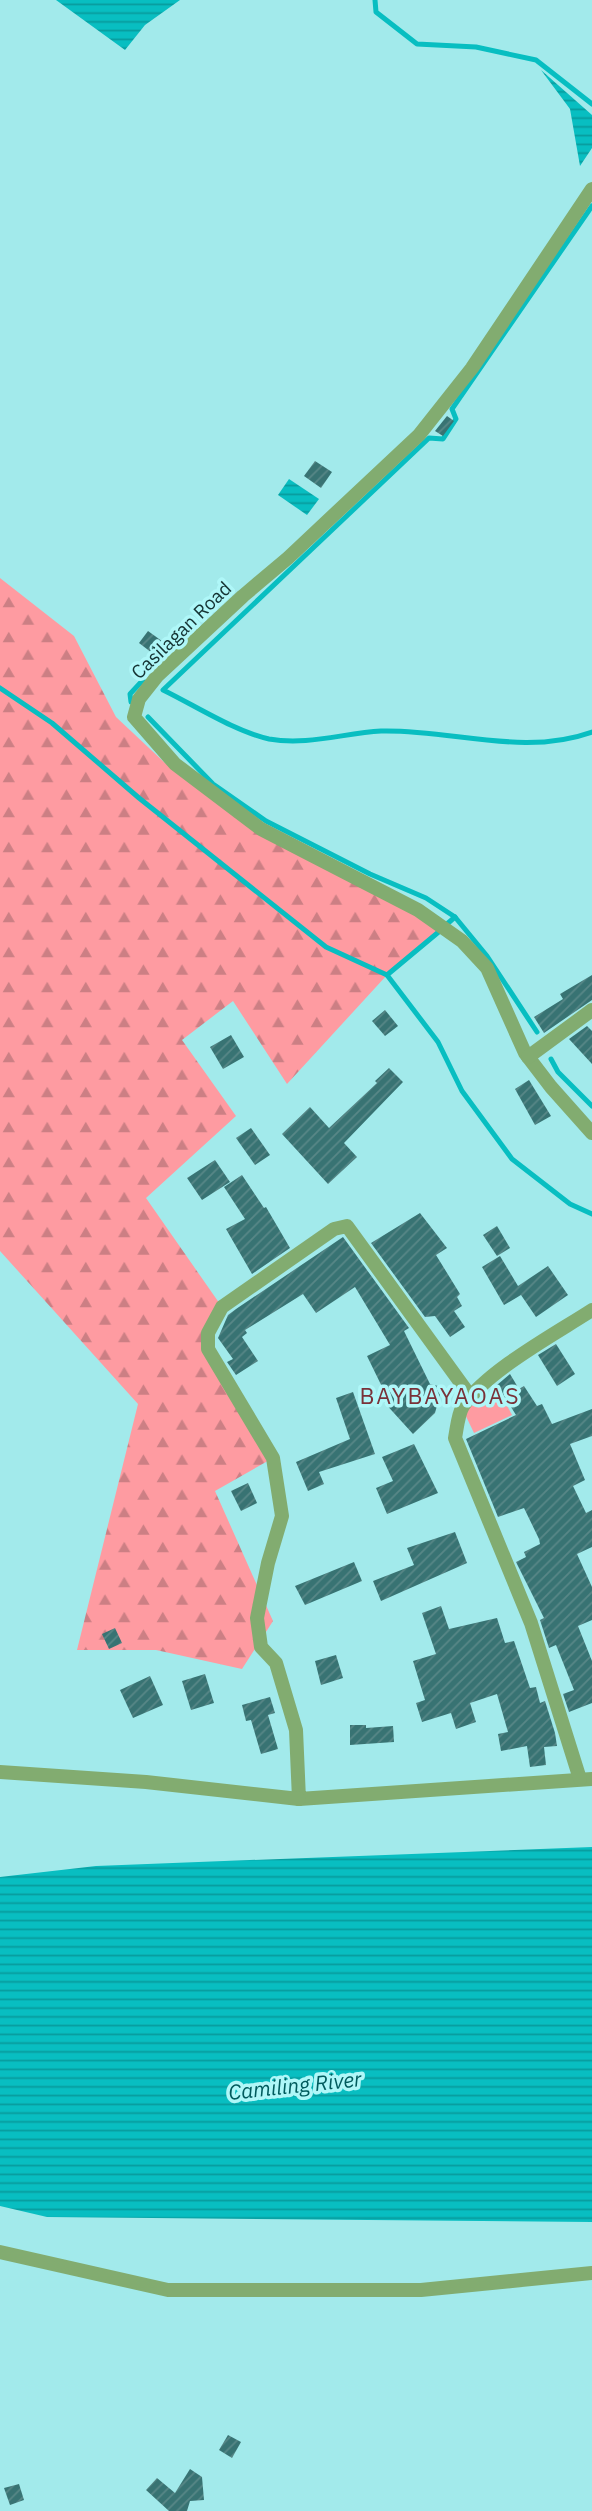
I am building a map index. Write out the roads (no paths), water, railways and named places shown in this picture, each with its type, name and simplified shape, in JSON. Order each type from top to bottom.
[{"type":"street","name":"Casilagan Road","points":[[592,189],[472,368],[419,435],[289,558],[243,596],[158,675],[134,709],[138,723],[166,755],[234,811],[286,844],[418,910],[462,941],[486,968],[514,1033],[528,1057],[592,1133]]},
{"type":"street","points":[[528,1057],[592,1010]]},
{"type":"street","points":[[299,1799],[296,1730],[275,1663],[261,1647],[257,1618],[268,1563],[282,1516],[273,1458],[208,1349],[208,1333],[222,1307],[334,1229],[347,1226],[471,1397]]},
{"type":"street","points":[[0,1772],[146,1782],[299,1799],[586,1779],[531,1623],[455,1438],[462,1407],[471,1397],[532,1348],[592,1310]]},
{"type":"street","points":[[0,2252],[168,2290],[421,2290],[592,2273]]},
{"type":"water","points":[[56,0],[180,0],[145,25],[125,50]]},
{"type":"water","points":[[541,70],[592,115],[592,148],[580,166],[570,109]]},
{"type":"water","points":[[289,479],[319,499],[307,515],[278,495]]},
{"type":"water","name":"Camiling River","points":[[592,1847],[592,2222],[47,2217],[0,2206],[0,1877],[96,1866]]},
{"type":"waterway","points":[[375,0],[376,12],[417,44],[476,47],[536,60],[592,104]]},
{"type":"waterway","points":[[592,206],[452,409],[456,419],[443,439],[429,438],[163,690],[256,736],[283,741],[367,732],[408,731],[487,740],[540,742],[592,732]]},
{"type":"waterway","points":[[131,702],[130,694],[143,680]]},
{"type":"waterway","points":[[0,688],[52,723],[139,798],[326,947],[387,975],[441,930]]},
{"type":"waterway","points":[[148,717],[213,784],[266,821],[370,874],[426,898],[455,917]]},
{"type":"waterway","points":[[447,924],[455,917],[487,956],[537,1032]]},
{"type":"waterway","points":[[387,975],[438,1042],[462,1091],[512,1159],[570,1204],[592,1214]]},
{"type":"waterway","points":[[551,1059],[558,1072],[592,1106]]},
{"type":"district","name":"BAYBAYAOAS","points":[[440,1396]]}]
